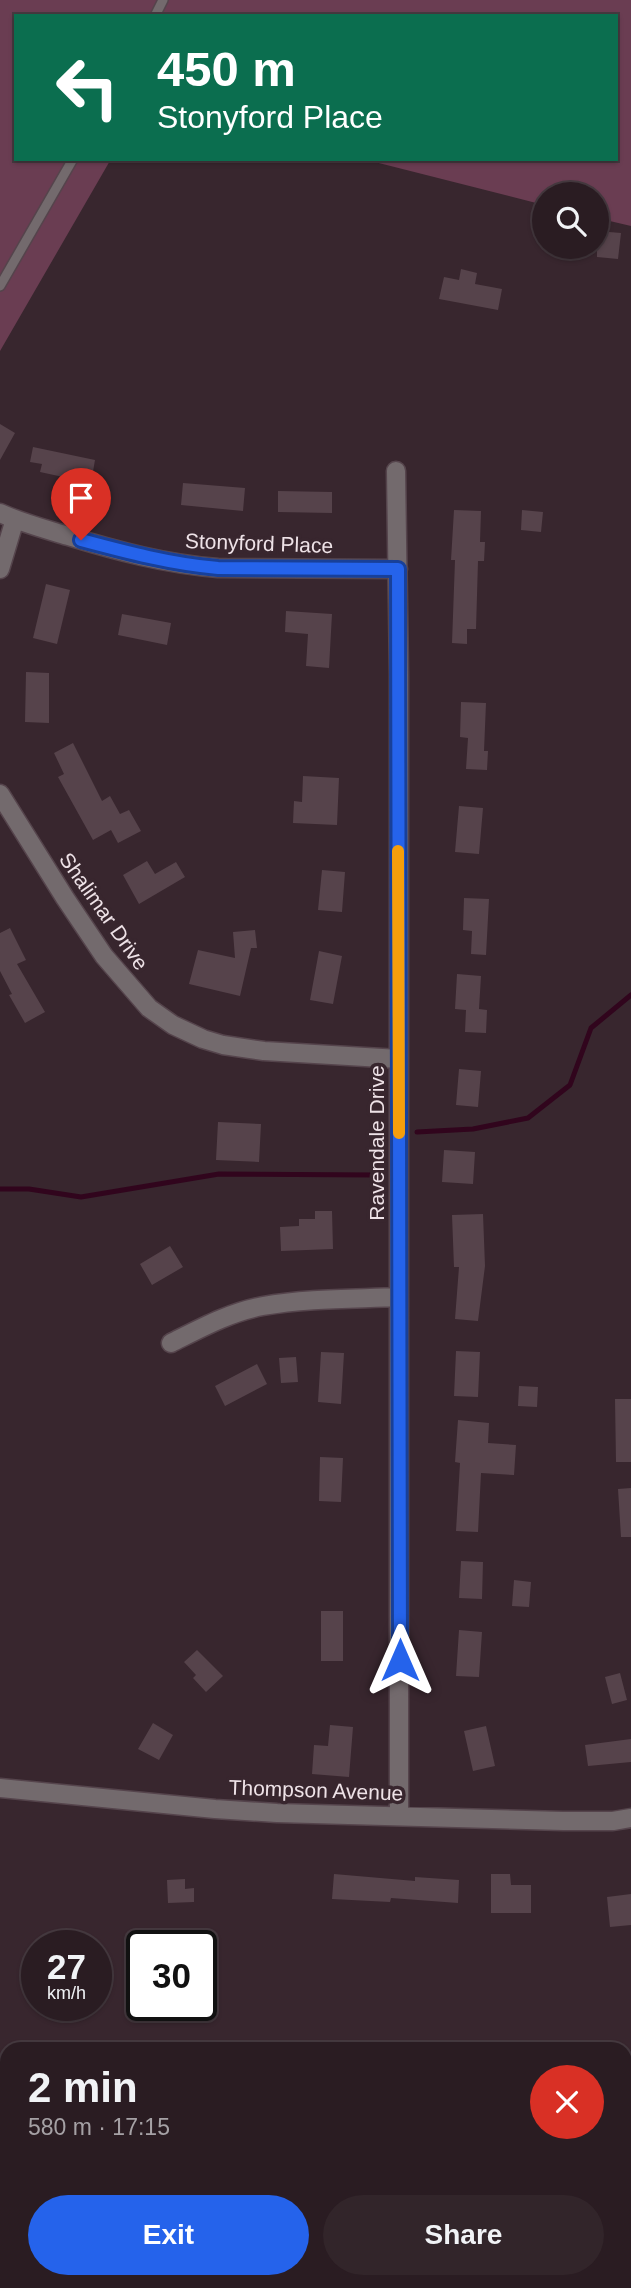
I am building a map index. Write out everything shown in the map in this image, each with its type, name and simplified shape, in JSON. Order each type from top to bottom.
[{"type":"street","name":"Ravendale Drive","points":[[396,471],[399,1815]]},
{"type":"street","name":"Stonyford Place","points":[[7,516],[145,557],[189,565],[218,568],[398,569]]},
{"type":"street","points":[[0,569],[7,516]]},
{"type":"street","name":"Shalimar Drive","points":[[0,794],[104,956],[149,1008],[173,1025],[204,1039],[237,1047],[399,1059]]},
{"type":"street","points":[[171,1343],[215,1321],[262,1306],[299,1301],[399,1297]]},
{"type":"street","name":"Thompson Avenue","points":[[0,1788],[215,1809],[563,1821],[613,1821],[631,1818]]},
{"type":"lane","points":[[0,285],[72,161]]},
{"type":"shaded area","points":[[0,0],[631,0],[631,226],[609,221],[609,182],[532,182],[532,202],[371,161],[618,161],[618,14],[14,14],[14,161],[110,161],[0,351]]},
{"type":"building","points":[[609,232],[621,233],[618,259],[609,258]]},
{"type":"building","points":[[461,269],[477,273],[475,284],[502,289],[498,310],[439,299],[444,277],[459,280]]},
{"type":"building","points":[[0,424],[15,433],[0,460]]},
{"type":"building","points":[[33,447],[95,460],[91,483],[40,472],[42,464],[30,462]]},
{"type":"building","points":[[183,483],[245,488],[243,511],[181,505]]},
{"type":"building","points":[[278,491],[332,492],[332,513],[278,512]]},
{"type":"building","points":[[454,510],[481,511],[480,542],[485,542],[484,561],[478,561],[476,629],[467,629],[467,644],[452,643],[455,560],[451,560]]},
{"type":"building","points":[[522,510],[543,512],[541,532],[521,530]]},
{"type":"building","points":[[46,584],[70,590],[57,644],[33,638]]},
{"type":"building","points":[[286,611],[332,614],[329,668],[306,666],[308,634],[285,632]]},
{"type":"building","points":[[122,614],[171,623],[167,645],[118,635]]},
{"type":"building","points":[[26,672],[49,673],[49,723],[25,722]]},
{"type":"building","points":[[461,702],[486,703],[484,751],[488,751],[487,770],[466,769],[468,738],[460,737]]},
{"type":"building","points":[[73,743],[102,801],[110,796],[120,814],[129,810],[141,831],[118,843],[111,830],[93,840],[58,777],[64,774],[54,753]]},
{"type":"building","points":[[303,776],[339,778],[337,825],[293,823],[294,801],[302,802]]},
{"type":"building","points":[[459,806],[483,808],[479,854],[455,852]]},
{"type":"building","points":[[147,861],[155,874],[176,862],[185,877],[139,904],[123,875]]},
{"type":"building","points":[[322,870],[345,872],[342,912],[318,910]]},
{"type":"building","points":[[464,898],[489,899],[486,955],[471,954],[472,931],[463,930]]},
{"type":"building","points":[[10,928],[26,960],[17,964],[45,1012],[25,1023],[9,995],[12,994],[0,971],[0,933]]},
{"type":"building","points":[[255,930],[257,948],[251,948],[240,996],[189,984],[198,950],[235,958],[233,932]]},
{"type":"building","points":[[319,951],[342,956],[333,1004],[310,1000]]},
{"type":"building","points":[[457,974],[481,976],[479,1009],[487,1010],[486,1033],[465,1032],[466,1010],[455,1009]]},
{"type":"building","points":[[459,1069],[481,1071],[478,1107],[456,1105]]},
{"type":"building","points":[[218,1122],[261,1124],[259,1162],[216,1160]]},
{"type":"building","points":[[444,1150],[475,1152],[473,1184],[442,1182]]},
{"type":"building","points":[[315,1211],[332,1211],[333,1249],[281,1251],[280,1227],[299,1226],[299,1219],[315,1219]]},
{"type":"building","points":[[483,1214],[485,1266],[478,1321],[455,1319],[459,1267],[454,1267],[452,1215]]},
{"type":"building","points":[[170,1246],[183,1267],[152,1285],[140,1264]]},
{"type":"building","points":[[456,1351],[480,1352],[478,1397],[454,1396]]},
{"type":"building","points":[[321,1352],[344,1353],[341,1404],[318,1402]]},
{"type":"building","points":[[296,1357],[298,1382],[281,1383],[279,1358]]},
{"type":"building","points":[[257,1364],[267,1384],[225,1406],[215,1386]]},
{"type":"building","points":[[519,1386],[538,1387],[537,1407],[518,1406]]},
{"type":"building","points":[[615,1399],[631,1399],[631,1462],[616,1462]]},
{"type":"building","points":[[458,1420],[489,1423],[488,1443],[516,1445],[514,1475],[481,1473],[478,1532],[456,1531],[460,1463],[455,1462]]},
{"type":"building","points":[[320,1457],[343,1458],[341,1502],[319,1501]]},
{"type":"building","points":[[631,1488],[631,1537],[621,1537],[618,1489]]},
{"type":"building","points":[[461,1561],[483,1562],[482,1599],[459,1598]]},
{"type":"building","points":[[514,1580],[531,1582],[529,1607],[512,1606]]},
{"type":"building","points":[[321,1611],[343,1611],[343,1661],[321,1661]]},
{"type":"building","points":[[459,1630],[482,1632],[479,1677],[456,1676]]},
{"type":"building","points":[[197,1650],[223,1676],[206,1692],[193,1678],[196,1675],[184,1662]]},
{"type":"building","points":[[620,1673],[627,1700],[612,1704],[605,1677]]},
{"type":"building","points":[[153,1723],[173,1735],[159,1760],[138,1749]]},
{"type":"building","points":[[330,1725],[353,1727],[349,1777],[312,1774],[314,1745],[328,1746]]},
{"type":"building","points":[[486,1726],[495,1766],[473,1771],[464,1731]]},
{"type":"building","points":[[631,1739],[631,1762],[588,1766],[585,1745]]},
{"type":"building","points":[[334,1874],[415,1881],[415,1877],[459,1880],[458,1903],[391,1898],[390,1902],[332,1899]]},
{"type":"building","points":[[491,1874],[510,1874],[511,1885],[531,1885],[531,1913],[491,1913]]},
{"type":"building","points":[[185,1879],[185,1889],[194,1888],[194,1902],[168,1903],[167,1880]]},
{"type":"building","points":[[631,1894],[631,1925],[610,1927],[607,1897]]},
{"type":"waterway","points":[[417,1132],[473,1129],[528,1118],[570,1085],[591,1028],[631,995]]},
{"type":"waterway","points":[[0,1189],[29,1189],[81,1197],[219,1174],[376,1175]]},
{"type":"slow traffic","points":[[398,851],[399,1133]]},
{"type":"route","points":[[81,540],[145,557],[218,568],[398,569],[400,1660]]}]
